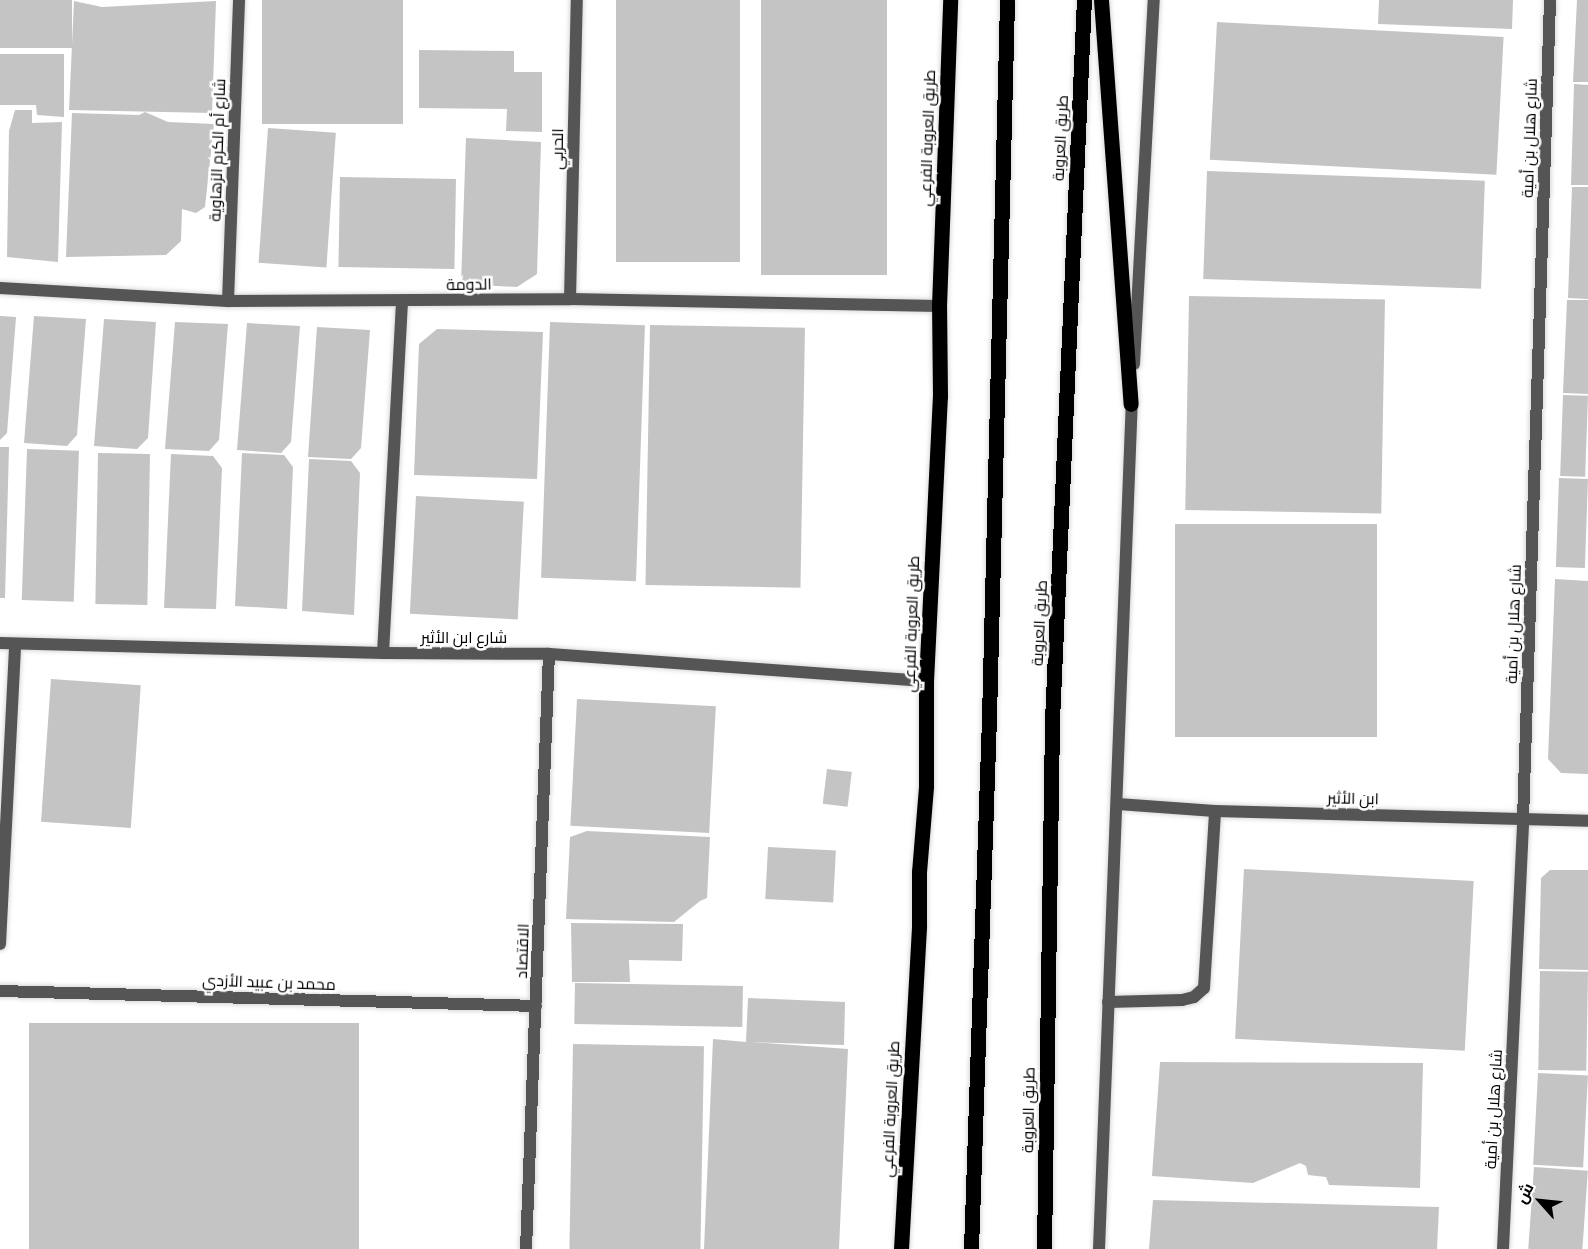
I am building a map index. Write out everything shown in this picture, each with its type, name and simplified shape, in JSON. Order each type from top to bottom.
[{"type":"main road","name":"طريق العروبة الفرعي","points":[[901,1249],[919,926],[919,872],[926,786],[926,681],[940,396],[939,306],[950,0]]},
{"type":"main road","points":[[971,1249],[989,717],[1007,0]]},
{"type":"main road","name":"طريق العروبة","points":[[1044,1249],[1052,720],[1084,0]]},
{"type":"main road","points":[[1101,0],[1131,404]]},
{"type":"street","name":"شارع أم الكرم الزهاوية","points":[[228,301],[239,0]]},
{"type":"street","name":"الحربي","points":[[570,299],[577,0]]},
{"type":"street","points":[[1099,1249],[1118,804],[1131,404],[1154,0]]},
{"type":"street","name":"شارع هلال بن أمية","points":[[1503,1249],[1523,819],[1550,0]]},
{"type":"street","name":"الدومة","points":[[0,288],[228,301],[402,302],[570,299],[939,306]]},
{"type":"street","points":[[383,653],[402,302]]},
{"type":"street","name":"شارع ابن الأثير","points":[[0,643],[383,653],[549,654],[926,681]]},
{"type":"street","points":[[0,944],[15,644]]},
{"type":"street","name":"الاقتصاد","points":[[526,1249],[549,654]]},
{"type":"street","name":"ابن الأثير","points":[[1118,804],[1215,811],[1588,821]]},
{"type":"street","points":[[1108,1002],[1182,1000],[1194,997],[1204,988],[1215,811]]},
{"type":"street","name":"محمد بن عبيد الأزدي","points":[[0,991],[536,1006]]},
{"type":"building","points":[[0,0],[72,0],[72,48],[0,48]]},
{"type":"building","points":[[262,0],[403,0],[403,124],[262,124]]},
{"type":"building","points":[[616,0],[740,0],[740,262],[616,262]]},
{"type":"building","points":[[761,0],[887,0],[887,275],[761,275]]},
{"type":"building","points":[[1379,0],[1513,0],[1512,29],[1378,24]]},
{"type":"building","points":[[1577,0],[1588,0],[1588,82],[1573,82]]},
{"type":"building","points":[[74,1],[102,7],[216,1],[212,113],[69,110]]},
{"type":"building","points":[[1217,22],[1504,37],[1496,175],[1210,160]]},
{"type":"building","points":[[419,50],[514,51],[514,72],[542,72],[542,132],[506,131],[507,109],[419,108]]},
{"type":"building","points":[[0,54],[64,54],[64,117],[37,115],[36,105],[0,105]]},
{"type":"building","points":[[1574,84],[1588,85],[1588,185],[1571,185]]},
{"type":"building","points":[[15,110],[32,110],[32,123],[62,122],[58,262],[7,257],[9,131]]},
{"type":"building","points":[[145,112],[168,122],[214,124],[205,207],[196,213],[182,209],[181,241],[166,255],[66,257],[72,113],[139,115]]},
{"type":"building","points":[[268,128],[336,133],[326,267],[259,263]]},
{"type":"building","points":[[466,138],[541,142],[537,274],[517,287],[461,284]]},
{"type":"building","points":[[1207,171],[1485,181],[1481,289],[1203,279]]},
{"type":"building","points":[[340,177],[456,179],[454,269],[338,267]]},
{"type":"building","points":[[1572,187],[1588,187],[1588,299],[1568,298]]},
{"type":"building","points":[[1189,296],[1385,299],[1381,513],[1185,510]]},
{"type":"building","points":[[1567,300],[1588,300],[1588,394],[1563,393]]},
{"type":"building","points":[[0,316],[16,317],[7,433],[0,440]]},
{"type":"building","points":[[34,316],[86,319],[77,435],[67,446],[24,443]]},
{"type":"building","points":[[104,319],[156,322],[148,438],[137,449],[94,446]]},
{"type":"building","points":[[175,322],[228,324],[219,440],[209,451],[165,449]]},
{"type":"building","points":[[550,322],[645,325],[636,581],[541,578]]},
{"type":"building","points":[[247,323],[300,326],[291,442],[281,453],[237,450]]},
{"type":"building","points":[[650,325],[805,328],[800,588],[645,585]]},
{"type":"building","points":[[317,327],[370,330],[361,448],[351,459],[308,457]]},
{"type":"building","points":[[437,329],[543,332],[537,479],[414,475],[419,344]]},
{"type":"building","points":[[1563,395],[1588,396],[1585,477],[1560,476]]},
{"type":"building","points":[[0,447],[9,447],[5,598],[0,598]]},
{"type":"building","points":[[27,449],[79,451],[74,602],[22,600]]},
{"type":"building","points":[[98,453],[150,454],[147,605],[95,604]]},
{"type":"building","points":[[242,453],[284,455],[293,467],[287,609],[235,606]]},
{"type":"building","points":[[171,454],[213,456],[222,468],[216,609],[164,608]]},
{"type":"building","points":[[309,459],[351,461],[360,473],[354,615],[302,611]]},
{"type":"building","points":[[1559,478],[1588,479],[1585,568],[1556,567]]},
{"type":"building","points":[[416,496],[524,502],[518,619],[410,614]]},
{"type":"building","points":[[1175,524],[1377,524],[1377,737],[1175,737]]},
{"type":"building","points":[[1555,579],[1588,581],[1588,774],[1561,773],[1548,759]]},
{"type":"building","points":[[51,679],[141,685],[131,828],[41,822]]},
{"type":"building","points":[[577,699],[716,706],[709,833],[570,826]]},
{"type":"building","points":[[827,769],[852,772],[848,807],[823,804]]},
{"type":"building","points":[[587,831],[710,837],[707,898],[674,922],[566,919],[570,837]]},
{"type":"building","points":[[768,847],[836,851],[833,902],[765,899]]},
{"type":"building","points":[[1244,869],[1474,881],[1465,1051],[1235,1039]]},
{"type":"building","points":[[1550,870],[1588,870],[1588,970],[1539,969],[1541,878]]},
{"type":"building","points":[[571,923],[683,924],[682,961],[629,960],[630,982],[572,982]]},
{"type":"building","points":[[1540,971],[1588,972],[1586,1071],[1538,1070]]},
{"type":"building","points":[[575,983],[743,986],[742,1027],[574,1024]]},
{"type":"building","points":[[748,998],[845,1002],[844,1045],[750,1042],[848,1049],[839,1249],[704,1249],[713,1039],[746,1042]]},
{"type":"building","points":[[29,1023],[359,1023],[359,1249],[29,1249]]},
{"type":"building","points":[[573,1044],[704,1046],[700,1249],[569,1249]]},
{"type":"building","points":[[1160,1062],[1423,1063],[1420,1188],[1329,1185],[1326,1177],[1308,1175],[1306,1166],[1300,1163],[1253,1183],[1152,1176]]},
{"type":"building","points":[[1538,1073],[1588,1076],[1583,1167],[1533,1165]]},
{"type":"building","points":[[1534,1167],[1588,1171],[1582,1249],[1528,1249]]},
{"type":"building","points":[[1153,1200],[1439,1207],[1437,1249],[1149,1249]]}]
